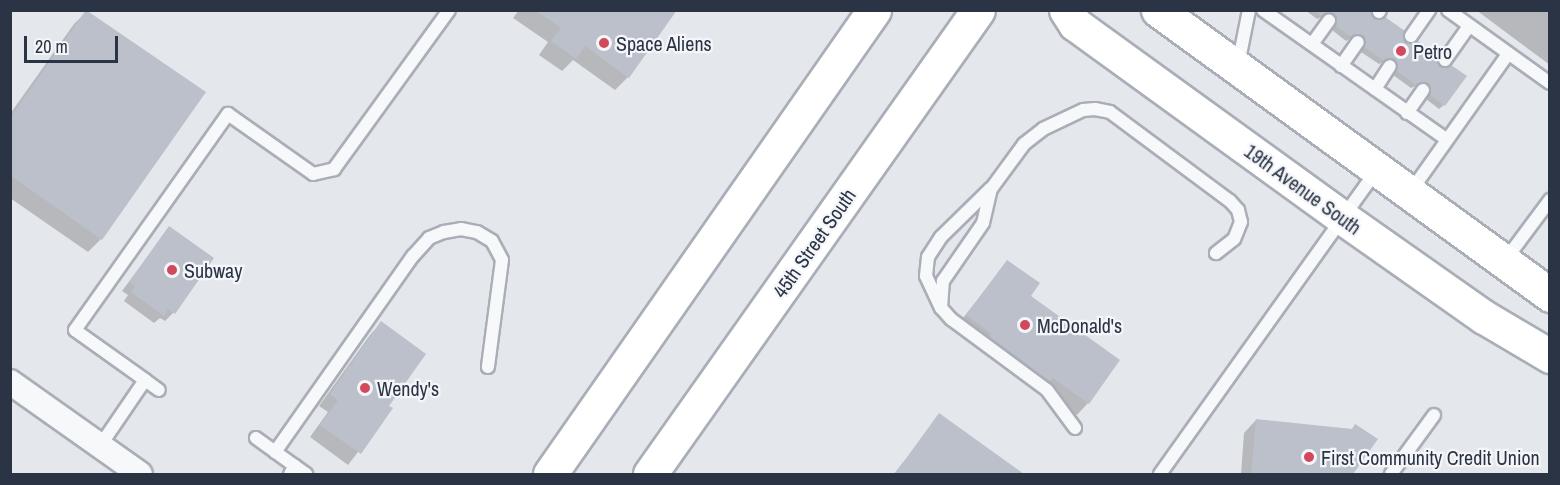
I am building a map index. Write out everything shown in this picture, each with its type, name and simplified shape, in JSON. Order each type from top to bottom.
[{"type":"main road","points":[[550,474],[874,10]]},
{"type":"main road","name":"45th Street South","points":[[650,474],[978,10]]},
{"type":"main road","name":"19th Avenue South","points":[[1066,10],[1075,24],[1343,218],[1484,317],[1550,356]]},
{"type":"main road","points":[[1158,10],[1550,295]]},
{"type":"street","points":[[10,382],[140,474]]},
{"type":"lane","points":[[159,390],[75,330],[228,114],[313,174],[334,169],[449,10]]},
{"type":"lane","points":[[1237,68],[1249,10]]},
{"type":"lane","points":[[1263,10],[1447,140]]},
{"type":"lane","points":[[1411,36],[1429,10]]},
{"type":"lane","points":[[1448,10],[1550,83]]},
{"type":"lane","points":[[1312,44],[1329,21]]},
{"type":"lane","points":[[1444,60],[1469,26]]},
{"type":"lane","points":[[1341,66],[1358,42]]},
{"type":"lane","points":[[1410,192],[1508,54]]},
{"type":"lane","points":[[1375,89],[1390,66]]},
{"type":"lane","points":[[1407,113],[1423,90]]},
{"type":"lane","points":[[1075,428],[1047,390],[951,319],[941,308],[926,276],[928,258],[941,237],[991,189],[1024,144],[1043,129],[1083,110],[1095,109],[1110,112],[1230,201],[1238,210],[1241,222],[1234,239],[1216,253]]},
{"type":"lane","points":[[1160,474],[1378,169]]},
{"type":"lane","points":[[941,308],[943,281],[983,223],[991,189]]},
{"type":"lane","points":[[1504,262],[1550,200]]},
{"type":"lane","points":[[275,452],[413,256],[429,238],[444,232],[461,229],[477,232],[492,241],[502,260],[488,367]]},
{"type":"lane","points":[[100,446],[145,380]]},
{"type":"lane","points":[[1391,474],[1434,415]]},
{"type":"lane","points":[[256,438],[275,452],[292,470],[306,474]]},
{"type":"building","points":[[86,10],[206,92],[102,240],[10,175],[10,118]]},
{"type":"building","name":"Space Aliens","points":[[535,10],[677,10],[629,78],[585,46],[576,59],[551,41],[561,28]]},
{"type":"building","name":"Petro","points":[[1315,10],[1371,10],[1375,19],[1380,20],[1385,17],[1405,31],[1403,39],[1407,43],[1414,44],[1418,41],[1438,55],[1437,63],[1441,67],[1451,65],[1467,76],[1445,106],[1430,95],[1431,90],[1428,84],[1423,82],[1416,85],[1397,71],[1398,66],[1395,59],[1390,58],[1384,61],[1364,47],[1366,42],[1363,36],[1358,34],[1351,37],[1336,26],[1334,15],[1329,13],[1322,16]]},
{"type":"building","name":"Subway","points":[[169,226],[214,258],[175,314],[168,309],[164,316],[131,292],[135,286],[129,282]]},
{"type":"building","name":"McDonald's","points":[[1007,260],[1040,283],[1031,296],[1120,360],[1089,404],[1053,378],[1050,382],[989,337],[992,334],[966,315]]},
{"type":"building","name":"Wendy's","points":[[381,321],[426,354],[389,406],[393,408],[361,454],[320,425],[338,400],[330,394]]},
{"type":"building","points":[[939,413],[1024,474],[895,474]]},
{"type":"building","name":"First Community Credit Union","points":[[1256,419],[1352,429],[1355,424],[1378,439],[1353,474],[1251,474]]},
{"type":"place","name":"Space Aliens","points":[[604,43]]},
{"type":"place","name":"Petro","points":[[1401,51]]},
{"type":"place","name":"Subway","points":[[172,270]]},
{"type":"place","name":"McDonald's","points":[[1025,325]]},
{"type":"place","name":"Wendy's","points":[[365,388]]},
{"type":"place","name":"First Community Credit Union","points":[[1309,457]]}]
